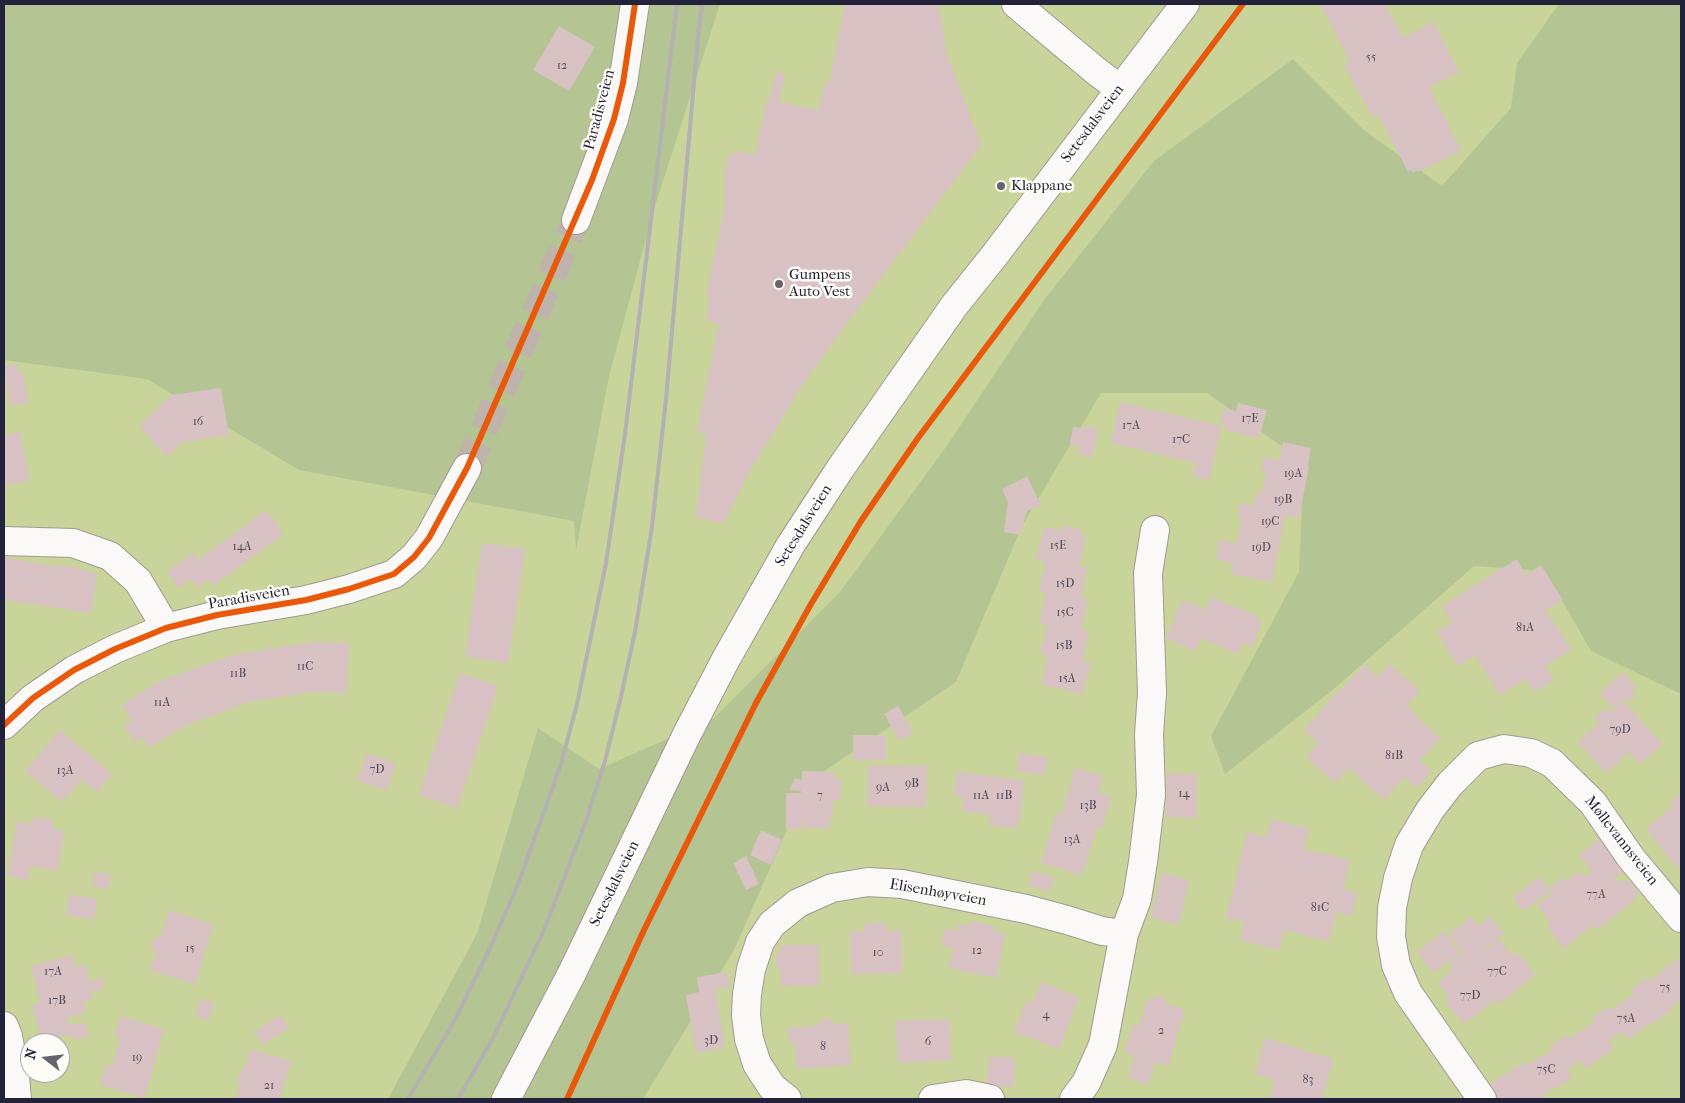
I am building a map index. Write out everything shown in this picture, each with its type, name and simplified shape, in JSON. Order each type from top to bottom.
[{"type":"main road","name":"Paradisveien","points":[[576,220],[614,119],[623,83],[635,4]]},
{"type":"main road","points":[[1016,4],[1120,89]]},
{"type":"main road","name":"Setesdalsveien","points":[[506,1099],[572,973],[726,659],[790,546],[840,469],[954,306],[1185,4]]},
{"type":"main road","name":"Paradisveien","points":[[4,725],[33,698],[74,670],[115,649],[166,628],[217,615],[306,600],[349,589],[394,574],[414,557],[429,538],[467,468]]},
{"type":"main road","points":[[1074,1099],[1086,1083],[1103,1045],[1124,934],[1136,899],[1143,862],[1151,794],[1149,734],[1152,693],[1148,573],[1155,530]]},
{"type":"main road","points":[[4,542],[73,543],[110,556],[138,581],[166,628]]},
{"type":"main road","name":"Møllevannsveien","points":[[1482,1099],[1408,993],[1396,964],[1390,937],[1392,908],[1398,878],[1409,845],[1430,810],[1450,784],[1478,756],[1504,749],[1531,753],[1552,763],[1593,803],[1631,858],[1681,918]]},
{"type":"main road","name":"Elisenhøyveien","points":[[786,1099],[772,1087],[757,1064],[748,1039],[747,994],[751,969],[760,942],[772,924],[798,903],[832,888],[868,882],[902,884],[1026,909],[1102,931],[1124,934]]},
{"type":"main road","points":[[4,1026],[8,1036],[17,1099]]},
{"type":"main road","points":[[933,1099],[966,1094],[990,1099]]},
{"type":"green space","points":[[4,4],[1681,4],[1681,1099],[4,1099]]},
{"type":"green space","points":[[4,4],[720,4],[654,209],[609,376],[576,550],[574,521],[299,470],[147,379],[4,360]]},
{"type":"green space","points":[[1559,4],[1681,4],[1681,694],[1591,651],[1545,571],[1474,566],[1335,688],[1225,774],[1211,736],[1299,572],[1304,462],[1207,393],[1101,393],[1022,526],[956,682],[808,782],[734,950],[643,1099],[388,1099],[477,934],[538,728],[599,769],[714,718],[840,592],[946,447],[1044,300],[1154,161],[1293,59],[1365,131],[1442,186],[1511,108],[1517,63]]},
{"type":"building","points":[[845,4],[939,4],[946,52],[981,145],[803,384],[750,470],[723,523],[696,518],[706,434],[697,432],[719,324],[706,320],[710,297],[706,296],[725,206],[724,179],[729,153],[736,154],[737,151],[755,155],[767,99],[770,99],[776,72],[785,74],[779,102],[819,110],[825,83],[829,84]]},
{"type":"building","points":[[1320,4],[1385,4],[1403,38],[1433,22],[1459,72],[1429,87],[1461,150],[1418,172],[1418,170],[1413,173],[1411,170],[1408,172],[1378,114],[1372,117],[1344,65],[1350,62]]},
{"type":"building","points":[[559,26],[595,47],[569,91],[533,70]]},
{"type":"building","points":[[17,364],[18,373],[23,372],[28,403],[10,406],[4,366]]},
{"type":"building","points":[[221,388],[229,435],[183,442],[167,457],[139,426],[172,395]]},
{"type":"building","points":[[1120,402],[1221,426],[1209,480],[1193,476],[1196,463],[1111,443]]},
{"type":"building","points":[[1238,403],[1267,410],[1259,438],[1226,430],[1221,421],[1224,408],[1236,411]]},
{"type":"building","points":[[1084,426],[1099,429],[1092,457],[1078,454],[1080,446],[1070,444],[1073,427],[1084,429]]},
{"type":"building","points":[[20,432],[29,481],[4,485],[4,435]]},
{"type":"building","points":[[1283,442],[1311,448],[1299,518],[1285,515],[1272,582],[1231,574],[1233,563],[1216,559],[1219,540],[1237,543],[1242,518],[1238,517],[1240,503],[1253,506],[1256,493],[1261,494],[1264,484],[1266,471],[1261,470],[1263,457],[1280,460]]},
{"type":"building","points":[[1027,476],[1041,505],[1027,511],[1020,535],[1004,532],[1008,502],[1002,489]]},
{"type":"building","points":[[266,510],[284,534],[213,586],[208,579],[197,587],[190,579],[179,588],[167,572],[193,553],[198,560]]},
{"type":"building","points":[[1063,525],[1082,530],[1080,535],[1086,537],[1079,566],[1087,568],[1081,598],[1088,599],[1081,629],[1089,631],[1082,661],[1091,663],[1082,694],[1042,685],[1048,655],[1040,654],[1047,625],[1039,623],[1046,593],[1039,592],[1045,562],[1036,560],[1044,527],[1061,531]]},
{"type":"building","points":[[482,543],[525,549],[508,663],[465,657]]},
{"type":"building","points":[[4,557],[57,567],[58,565],[81,568],[81,570],[97,573],[91,613],[4,600]]},
{"type":"building","points":[[1517,559],[1526,575],[1541,565],[1563,600],[1546,610],[1571,650],[1545,666],[1554,680],[1534,692],[1526,679],[1499,695],[1475,655],[1458,666],[1437,632],[1452,622],[1442,606]]},
{"type":"building","points":[[1211,597],[1255,615],[1262,620],[1252,647],[1243,643],[1238,654],[1201,638],[1195,651],[1166,639],[1182,600],[1206,610]]},
{"type":"building","points":[[313,642],[349,643],[346,693],[311,692],[248,702],[187,725],[149,747],[142,737],[134,742],[124,725],[132,720],[122,705],[160,681],[233,655]]},
{"type":"building","points":[[1390,664],[1420,691],[1407,705],[1440,738],[1420,760],[1432,771],[1416,788],[1404,777],[1384,800],[1349,768],[1335,783],[1306,756],[1318,742],[1304,730],[1364,665],[1378,677]]},
{"type":"building","points":[[1622,672],[1636,686],[1632,690],[1636,694],[1626,703],[1623,699],[1614,708],[1600,694]]},
{"type":"building","points":[[460,673],[498,686],[457,808],[419,795]]},
{"type":"building","points":[[1623,701],[1662,744],[1640,764],[1629,752],[1606,773],[1578,742],[1599,723],[1594,718],[1607,707],[1611,712]]},
{"type":"building","points":[[898,706],[913,733],[900,741],[884,714]]},
{"type":"building","points":[[60,730],[112,774],[97,792],[82,779],[62,802],[25,771]]},
{"type":"building","points":[[853,735],[886,735],[886,760],[853,760]]},
{"type":"building","points":[[367,753],[396,764],[386,791],[357,780]]},
{"type":"building","points":[[1019,753],[1047,757],[1045,775],[1017,771]]},
{"type":"building","points":[[868,765],[927,766],[926,807],[867,806]]},
{"type":"building","points":[[1075,768],[1103,776],[1098,793],[1111,797],[1102,828],[1097,827],[1082,875],[1041,863],[1056,813],[1062,814]]},
{"type":"building","points":[[802,771],[834,772],[834,779],[841,779],[841,801],[833,800],[832,818],[830,817],[829,828],[805,828],[805,822],[803,822],[803,829],[786,829],[786,793],[801,793],[801,791],[789,790],[795,778],[802,780]]},
{"type":"building","points":[[957,772],[1024,780],[1020,820],[1018,819],[1017,828],[989,825],[990,815],[962,811],[963,797],[954,796]]},
{"type":"building","points":[[1167,773],[1197,774],[1197,818],[1166,817]]},
{"type":"building","points":[[1681,793],[1681,862],[1676,867],[1646,828],[1674,806],[1670,802]]},
{"type":"building","points":[[33,817],[54,820],[52,828],[64,831],[57,871],[31,866],[28,880],[7,876],[17,821],[32,824]]},
{"type":"building","points":[[1271,819],[1309,829],[1304,849],[1350,860],[1343,889],[1358,893],[1352,916],[1337,912],[1329,941],[1284,930],[1279,950],[1240,940],[1244,922],[1226,918],[1247,832],[1266,837]]},
{"type":"building","points":[[761,830],[782,840],[771,865],[750,855]]},
{"type":"building","points":[[1599,839],[1624,870],[1613,879],[1620,881],[1629,880],[1639,894],[1633,898],[1635,900],[1598,929],[1594,925],[1563,948],[1548,927],[1549,920],[1537,905],[1552,893],[1549,888],[1562,877],[1566,881],[1579,871],[1584,876],[1591,871],[1579,855]]},
{"type":"building","points":[[746,856],[759,884],[746,890],[733,863]]},
{"type":"building","points":[[1032,871],[1054,877],[1050,891],[1029,886]]},
{"type":"building","points":[[94,872],[111,874],[108,889],[92,886]]},
{"type":"building","points":[[1161,873],[1189,880],[1179,924],[1151,918]]},
{"type":"building","points":[[1539,877],[1550,891],[1523,911],[1513,897]]},
{"type":"building","points":[[69,894],[97,899],[94,919],[66,915]]},
{"type":"building","points":[[169,910],[213,924],[195,984],[150,970],[157,951],[151,950],[155,936],[160,937]]},
{"type":"building","points":[[1471,917],[1478,926],[1490,917],[1504,934],[1483,950],[1484,952],[1499,939],[1511,954],[1520,955],[1535,975],[1499,1004],[1496,999],[1464,1024],[1447,1004],[1448,996],[1438,982],[1453,969],[1449,964],[1462,953],[1467,958],[1449,934]]},
{"type":"building","points":[[971,921],[994,926],[993,931],[1005,934],[996,978],[949,968],[958,924],[970,926]]},
{"type":"building","points":[[865,923],[886,923],[886,931],[901,930],[902,973],[851,974],[850,931],[865,931]]},
{"type":"building","points":[[945,928],[956,931],[952,948],[941,945]]},
{"type":"building","points":[[1444,931],[1460,953],[1433,973],[1417,952]]},
{"type":"building","points":[[780,945],[819,945],[819,985],[781,986],[780,967],[777,968],[776,953],[780,953]]},
{"type":"building","points":[[72,955],[75,967],[85,964],[89,981],[103,978],[102,990],[91,991],[93,999],[83,1001],[86,1013],[68,1018],[69,1024],[86,1023],[88,1037],[71,1039],[70,1033],[39,1033],[32,1005],[40,1003],[31,966]]},
{"type":"building","points":[[1681,958],[1681,999],[1671,1007],[1672,1009],[1628,1039],[1622,1031],[1609,1041],[1614,1049],[1586,1068],[1581,1060],[1567,1069],[1572,1078],[1540,1099],[1497,1099],[1488,1085],[1525,1062],[1527,1065],[1552,1050],[1550,1046],[1567,1035],[1570,1038],[1594,1023],[1591,1019],[1608,1007],[1611,1010],[1634,994],[1631,990],[1648,977],[1650,981],[1674,961],[1676,963]]},
{"type":"building","points":[[727,972],[730,987],[715,989],[725,1048],[696,1053],[686,995],[699,992],[697,977]]},
{"type":"building","points":[[1041,982],[1079,997],[1059,1049],[1014,1032],[1027,1000],[1033,1003]]},
{"type":"building","points":[[1155,995],[1167,999],[1165,1003],[1185,1010],[1168,1066],[1155,1062],[1148,1084],[1128,1078],[1135,1055],[1124,1052],[1133,1024],[1139,1026],[1148,998],[1153,1000]]},
{"type":"building","points":[[201,999],[214,1003],[208,1020],[195,1015]]},
{"type":"building","points":[[281,1015],[289,1028],[262,1045],[254,1031]]},
{"type":"building","points":[[120,1016],[164,1029],[144,1098],[100,1085],[106,1064],[112,1066],[120,1038],[114,1037]]},
{"type":"building","points":[[832,1019],[833,1024],[848,1023],[851,1065],[797,1069],[795,1043],[789,1043],[788,1028],[819,1025],[819,1020]]},
{"type":"building","points":[[949,1019],[951,1060],[898,1063],[895,1021]]},
{"type":"building","points":[[1265,1038],[1333,1059],[1322,1099],[1269,1099],[1275,1080],[1255,1074]]},
{"type":"building","points":[[251,1049],[291,1061],[280,1099],[236,1099],[240,1085],[237,1084],[242,1067],[245,1068]]},
{"type":"building","points":[[990,1056],[1015,1058],[1013,1087],[986,1085]]},
{"type":"tunnel","points":[[467,468],[576,220]]},
{"type":"railway","points":[[408,1099],[455,1020],[517,887],[561,764],[577,704],[606,563],[625,434],[677,4]]},
{"type":"railway","points":[[458,1099],[493,1038],[544,930],[585,824],[605,761],[620,701],[635,632],[652,527],[666,399],[702,4]]},
{"type":"cycle path","points":[[4,725],[33,698],[74,670],[115,649],[166,628],[217,615],[306,600],[349,589],[394,574],[414,557],[429,538],[467,468],[592,180],[614,119],[623,83],[635,4]]},
{"type":"cycle path","points":[[567,1099],[644,930],[756,703],[811,604],[861,521],[918,438],[1243,4]]},
{"type":"place","name":"Klappane","points":[[1001,186]]},
{"type":"place","name":"Gumpens Auto Vest","points":[[779,284]]}]
